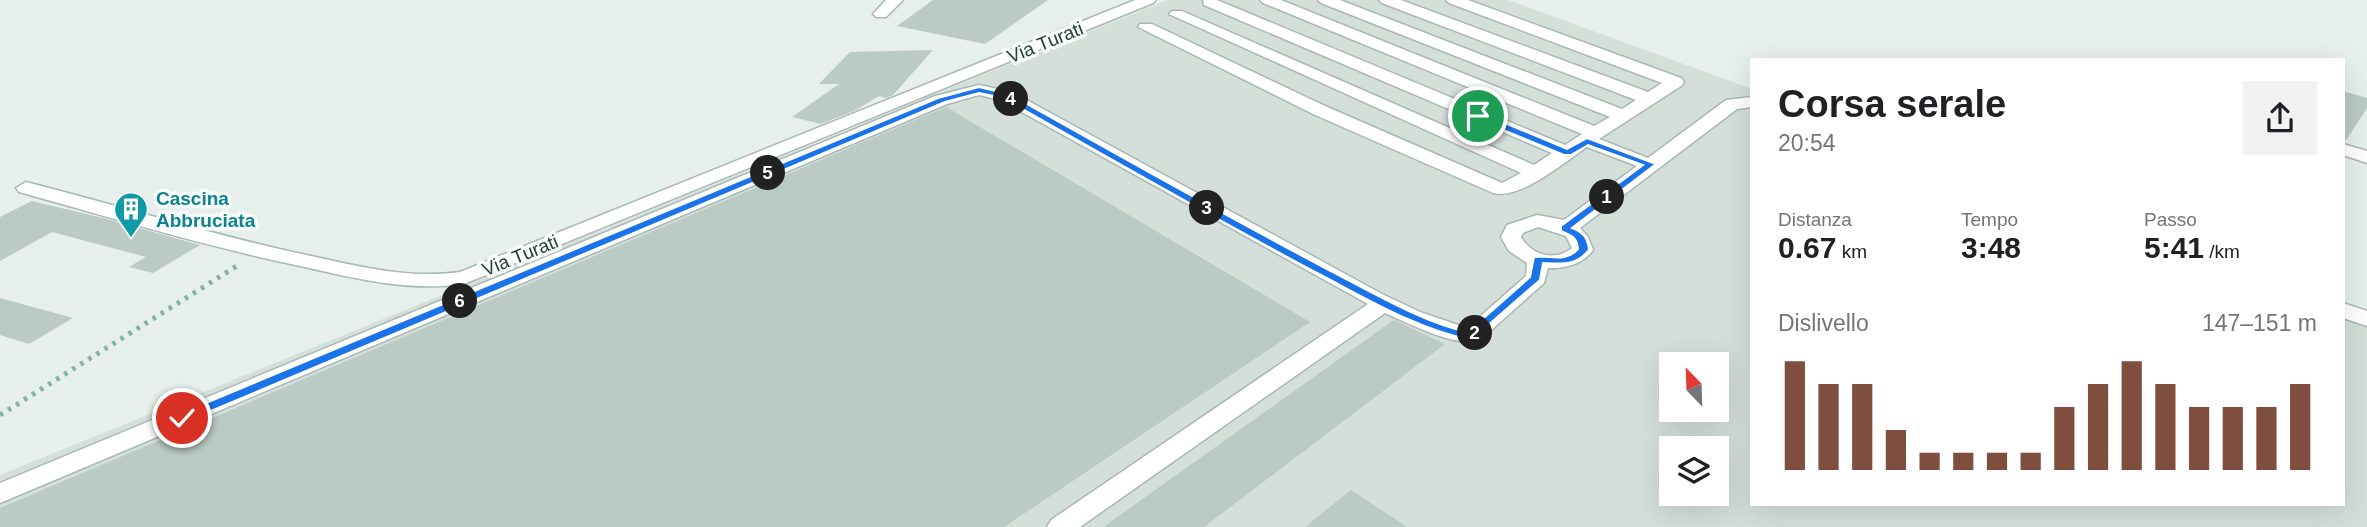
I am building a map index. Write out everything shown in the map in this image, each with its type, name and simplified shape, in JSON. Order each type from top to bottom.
[{"type":"street","points":[[881,14],[895,0]]},
{"type":"street","points":[[1119,0],[1144,2]]},
{"type":"street","points":[[1268,0],[1651,164]]},
{"type":"street","points":[[1326,0],[1624,116]]},
{"type":"street","points":[[1387,0],[1650,99]]},
{"type":"street","points":[[1146,27],[1318,110],[1500,189],[1513,187],[1536,173],[1675,82],[1454,0]]},
{"type":"street","name":"Via Turati","points":[[26,188],[258,252],[404,281],[438,283],[464,278],[1144,2]]},
{"type":"street","points":[[1209,2],[1567,153]]},
{"type":"street","points":[[1177,14],[1536,173]]},
{"type":"street","points":[[0,494],[942,100],[979,90],[1006,96],[1281,250],[1384,303],[1453,333],[1471,336],[1535,278],[1538,260]]},
{"type":"street","points":[[1564,229],[1732,104],[1750,102]]},
{"type":"street","points":[[2345,150],[2367,157]]},
{"type":"street","points":[[1537,221],[1552,222],[1564,229],[1577,234],[1583,242],[1583,250],[1577,257],[1567,261],[1538,260],[1524,254],[1514,246],[1511,237],[1514,229],[1537,221]]},
{"type":"street","points":[[1060,527],[1384,303]]},
{"type":"street","points":[[2345,311],[2367,319]]},
{"type":"path","points":[[0,415],[258,252]]},
{"type":"shaded area","points":[[1167,0],[1508,0],[1750,88],[1750,506],[2345,506],[2345,304],[2367,311],[2367,527],[0,527],[0,475]]},
{"type":"building","points":[[933,0],[1048,0],[985,44],[897,26]]},
{"type":"building","points":[[933,50],[893,95],[886,98],[879,96],[856,110],[821,124],[792,117],[839,84],[819,84],[850,52]]},
{"type":"building","points":[[2345,92],[2367,98],[2367,108],[2345,142]]},
{"type":"building","points":[[946,107],[1310,322],[1004,527],[0,527],[0,508]]},
{"type":"building","name":"Cascina Abbruciata","points":[[32,201],[200,245],[153,273],[129,267],[146,257],[52,232],[0,261],[0,217]]},
{"type":"building","points":[[0,298],[73,318],[29,344],[0,335]]},
{"type":"building","points":[[1394,320],[1445,344],[1204,527],[1103,527]]},
{"type":"building","points":[[1351,490],[1407,527],[1305,527]]},
{"type":"place","name":"Cascina Abbruciata","points":[[131,239]]},
{"type":"route","points":[[182,418],[942,100],[979,90],[1006,96],[1281,250],[1384,303],[1453,333],[1471,336],[1535,278],[1538,260],[1567,261],[1577,257],[1583,250],[1583,242],[1577,234],[1564,229],[1651,164],[1587,141],[1567,153],[1478,116]]}]
